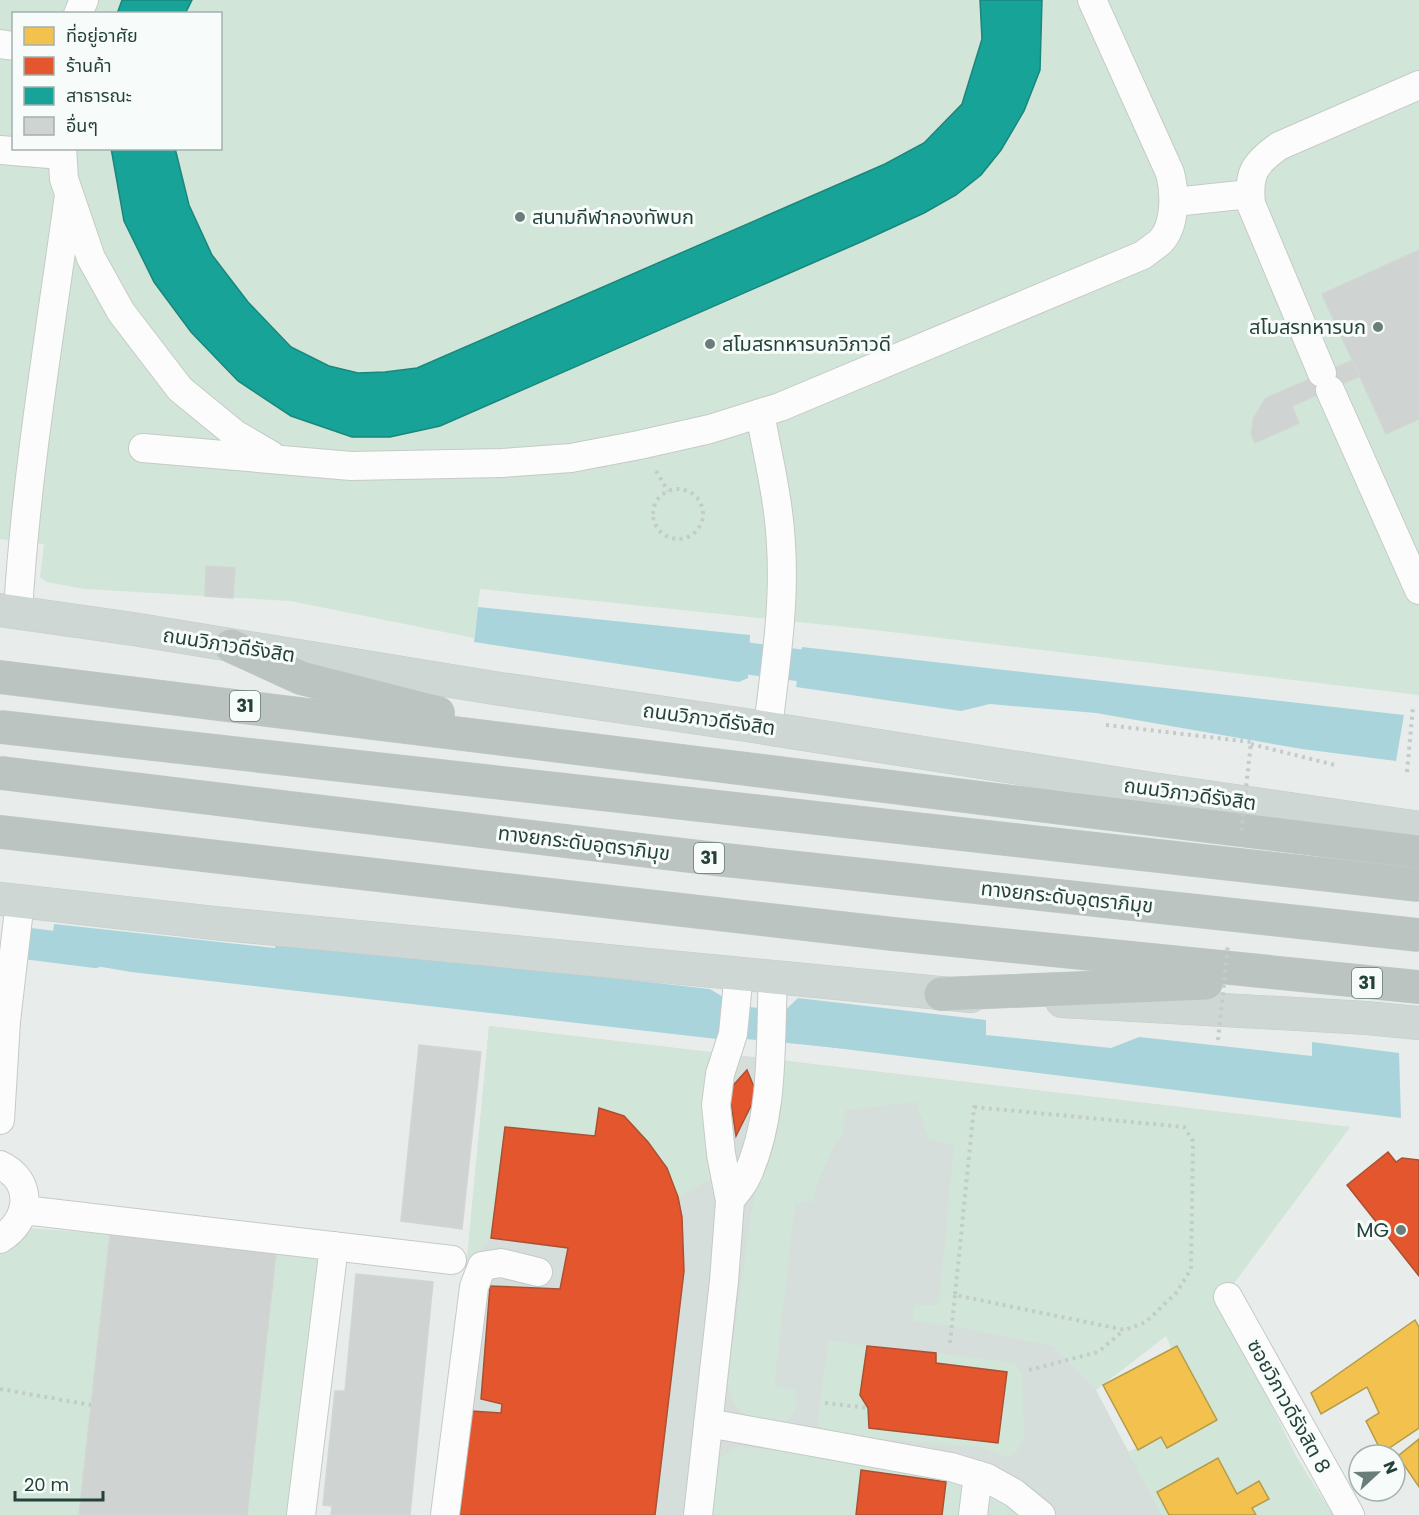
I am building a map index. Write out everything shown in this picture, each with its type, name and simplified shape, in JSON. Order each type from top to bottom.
[{"type":"highway","points":[[231,646],[301,678],[430,710],[456,719],[489,735]]},
{"type":"highway","name":"ถนนวิภาวดีรังสิต","points":[[0,677],[489,735],[1419,852]]},
{"type":"highway","points":[[0,727],[1419,885]]},
{"type":"highway","name":"ทางยกระดับอุตราภิมุข","points":[[0,773],[716,859],[1419,935]]},
{"type":"highway","name":"31","points":[[0,832],[893,934],[1419,987]]},
{"type":"highway","points":[[941,994],[1322,978]]},
{"type":"main road","name":"ถนนวิภาวดีรังสิต","points":[[9,611],[1152,789],[1419,828]]},
{"type":"main road","name":"31","points":[[10,900],[226,924],[739,972],[941,994],[1367,1018],[1419,1023]]},
{"type":"street","points":[[143,448],[351,466],[502,463],[571,458],[710,429],[790,403],[1143,255],[1163,239],[1173,214],[1174,188],[1170,173],[1092,0]]},
{"type":"street","points":[[1419,85],[1279,146],[1261,159],[1252,172],[1249,186],[1251,204],[1326,381],[1419,590]]},
{"type":"street","points":[[0,150],[62,152],[64,179],[92,258],[121,312],[180,389],[235,434],[278,460]]},
{"type":"street","points":[[1173,202],[1250,194]]},
{"type":"street","points":[[9,611],[20,567],[69,195]]},
{"type":"street","points":[[760,413],[773,480],[781,544],[779,631],[768,728]]},
{"type":"street","points":[[0,1120],[10,900]]},
{"type":"street","points":[[698,1515],[724,1281],[730,1200],[716,1105],[720,1074],[733,1034],[739,972]]},
{"type":"street","points":[[730,1200],[746,1179],[762,1129],[767,1094],[773,976]]},
{"type":"street","points":[[0,1239],[11,1232],[19,1222],[24,1210],[21,1185],[1,1161]]},
{"type":"street","points":[[24,1210],[452,1260]]},
{"type":"street","points":[[301,1515],[334,1246]]},
{"type":"street","points":[[445,1515],[474,1287],[478,1276],[482,1266],[501,1263],[538,1272]]},
{"type":"street","name":"ซอยวิภาวดีรังสิต 8","points":[[1228,1297],[1350,1515]]},
{"type":"street","points":[[708,1424],[951,1467],[987,1478],[1014,1493],[1041,1515]]},
{"type":"street","points":[[974,1515],[978,1475]]},
{"type":"path","points":[[676,489],[684,489],[697,497],[702,505],[703,514],[698,530],[684,538],[667,537],[660,531],[654,517],[653,508],[656,501],[662,495],[676,489]]},
{"type":"path","points":[[1407,772],[1413,707]]},
{"type":"path","points":[[1251,744],[1335,765]]},
{"type":"path","points":[[950,1343],[974,1107],[1184,1127],[1193,1142],[1191,1269],[1177,1292],[1146,1322],[1125,1330],[1098,1352],[1029,1370]]},
{"type":"path","points":[[956,1295],[1125,1330]]},
{"type":"path","points":[[0,1389],[91,1405]]},
{"type":"path","points":[[825,1403],[868,1408]]},
{"type":"shaded area","points":[[489,1026],[1350,1127],[1234,1283],[1096,1390],[1162,1515],[432,1515],[470,1239]]},
{"type":"green space","name":"สโมสรทหารบกวิภาวดี","points":[[0,0],[1419,0],[1419,695],[874,630],[480,589],[474,638],[290,601],[84,589],[46,582],[40,577],[44,544],[0,539]]},
{"type":"green space","points":[[489,1026],[715,1053],[712,1178],[678,1197],[667,1168],[648,1142],[624,1116],[599,1108],[595,1136],[505,1127],[491,1238],[466,1267]]},
{"type":"green space","points":[[781,1061],[1350,1127],[1234,1283],[1219,1296],[1296,1456],[1333,1515],[1196,1515],[1189,1503],[1168,1515],[1162,1515],[1128,1452],[1202,1417],[1166,1336],[1096,1390],[1053,1346],[947,1325],[913,1321],[913,1305],[939,1305],[954,1145],[929,1139],[916,1102],[845,1110],[843,1132],[816,1186],[813,1201],[795,1203],[774,1386],[795,1390],[797,1407],[789,1419],[777,1423],[763,1422],[743,1414],[735,1404],[727,1384],[753,1202],[779,1103]]},
{"type":"green space","points":[[29,1228],[110,1234],[79,1515],[0,1515],[0,1246]]},
{"type":"green space","points":[[276,1253],[326,1256],[290,1515],[247,1515]]},
{"type":"green space","points":[[829,1340],[867,1346],[860,1395],[868,1408],[869,1428],[998,1443],[1007,1372],[936,1363],[936,1353],[1014,1363],[1022,1373],[1024,1438],[1015,1454],[1006,1457],[981,1447],[835,1435],[817,1424]]},
{"type":"green space","points":[[739,1447],[863,1459],[957,1475],[1028,1515],[942,1515],[861,1470],[856,1515],[712,1515],[713,1485],[721,1456]]},
{"type":"water","points":[[478,607],[750,635],[748,678],[739,682],[474,642]]},
{"type":"water","points":[[802,647],[1404,715],[1396,761],[1302,749],[1096,713],[990,704],[961,711],[796,687]]},
{"type":"water","points":[[54,924],[275,948],[277,940],[710,989],[723,997],[725,1031],[717,1039],[131,972],[50,958]]},
{"type":"water","points":[[798,998],[986,1020],[986,1035],[1111,1048],[1139,1037],[1312,1056],[1312,1042],[1399,1053],[1401,1118],[804,1044],[806,1025],[779,1016]]},
{"type":"building: ที่อยู่อาศัย","points":[[1415,1320],[1419,1327],[1419,1428],[1397,1443],[1377,1443],[1366,1421],[1379,1413],[1367,1387],[1321,1414],[1311,1393]]},
{"type":"building: ที่อยู่อาศัย","points":[[1177,1346],[1217,1420],[1167,1448],[1161,1437],[1138,1450],[1103,1385]]},
{"type":"building: ที่อยู่อาศัย","points":[[1419,1439],[1419,1487],[1407,1469],[1407,1449]]},
{"type":"building: ที่อยู่อาศัย","points":[[1218,1458],[1237,1494],[1259,1481],[1269,1499],[1252,1508],[1256,1515],[1169,1515],[1157,1492]]},
{"type":"building: ร้านค้า","points":[[747,1070],[757,1094],[736,1136],[729,1090]]},
{"type":"building: ร้านค้า","points":[[599,1108],[624,1116],[648,1142],[667,1168],[678,1197],[682,1217],[684,1271],[655,1515],[460,1515],[472,1411],[501,1413],[502,1404],[481,1399],[490,1286],[560,1289],[568,1248],[491,1238],[505,1127],[595,1136]]},
{"type":"building: ร้านค้า","name":"MG","points":[[1388,1152],[1396,1162],[1402,1158],[1419,1160],[1419,1276],[1347,1185]]},
{"type":"building: ร้านค้า","points":[[867,1346],[936,1353],[936,1363],[1007,1372],[998,1443],[869,1428],[868,1408],[860,1395]]},
{"type":"building: ร้านค้า","points":[[861,1470],[946,1482],[942,1515],[856,1515]]},
{"type":"building: สาธารณะ","points":[[122,0],[192,0],[186,12],[118,12]]},
{"type":"building: สาธารณะ","points":[[980,0],[1042,0],[1040,70],[1024,111],[1001,150],[981,175],[956,195],[924,213],[863,241],[440,426],[390,437],[352,437],[291,416],[238,381],[191,332],[154,282],[124,221],[111,150],[175,150],[189,205],[212,255],[248,302],[291,347],[329,366],[358,373],[417,368],[885,164],[924,143],[962,104],[982,39]]},
{"type":"building: อื่นๆ","name":"สโมสรทหารบก","points":[[1419,250],[1419,419],[1386,434],[1322,294]]},
{"type":"building: อื่นๆ","points":[[1353,360],[1360,376],[1292,406],[1299,423],[1255,443],[1251,434],[1254,417],[1266,398]]},
{"type":"building: อื่นๆ","points":[[206,566],[235,568],[233,598],[205,596]]},
{"type":"building: อื่นๆ","points":[[419,1045],[481,1052],[462,1229],[401,1221]]},
{"type":"building: อื่นๆ","points":[[110,1234],[276,1253],[247,1515],[79,1515]]},
{"type":"building: อื่นๆ","points":[[356,1274],[433,1282],[410,1515],[331,1515],[332,1506],[323,1505],[335,1391],[345,1391]]},
{"type":"waterway","points":[[707,653],[842,671]]},
{"type":"waterway","points":[[31,944],[94,952]]},
{"type":"waterway","points":[[707,1019],[849,1033]]},
{"type":"place","name":"สนามกีฬากองทัพบก","points":[[520,217]]},
{"type":"place","name":"สโมสรทหารบก","points":[[1378,327]]},
{"type":"place","name":"สโมสรทหารบกวิภาวดี","points":[[710,344]]},
{"type":"place","name":"MG","points":[[1401,1230]]}]
